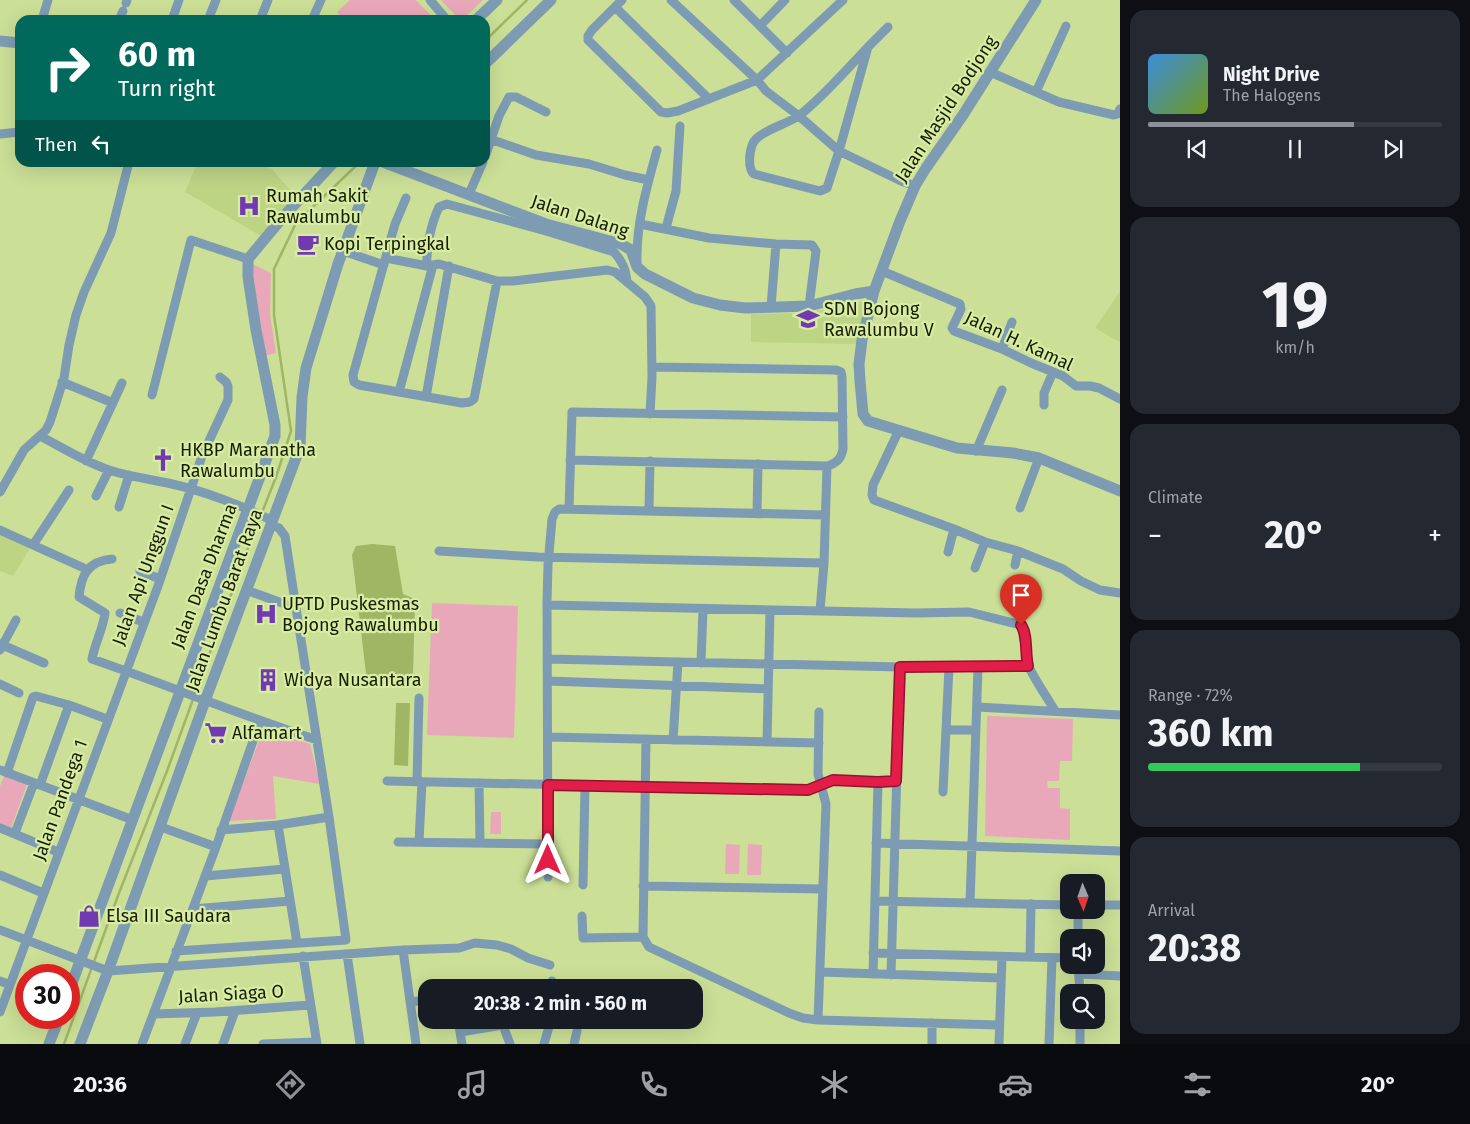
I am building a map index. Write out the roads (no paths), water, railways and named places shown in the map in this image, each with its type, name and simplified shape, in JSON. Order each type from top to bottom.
[{"type":"street","points":[[44,15],[48,0]]},
{"type":"street","points":[[174,15],[179,0]]},
{"type":"street","points":[[210,15],[216,0]]},
{"type":"street","points":[[262,15],[268,0]]},
{"type":"street","points":[[314,15],[321,0]]},
{"type":"street","points":[[430,0],[443,15]]},
{"type":"street","points":[[481,15],[497,0]]},
{"type":"street","points":[[490,59],[552,0]]},
{"type":"street","points":[[622,0],[592,30],[588,40],[664,113],[678,111],[757,80],[843,0]]},
{"type":"street","points":[[671,0],[757,80],[766,91],[799,116],[839,151],[915,186]]},
{"type":"street","points":[[734,0],[787,53]]},
{"type":"street","name":"Jalan Masjid Bodjong","points":[[1036,0],[915,186],[874,291],[862,340],[860,357],[863,414],[868,421],[957,448],[1005,452],[1038,458],[1120,491]]},
{"type":"street","points":[[760,26],[783,1]]},
{"type":"street","points":[[615,8],[709,98]]},
{"type":"street","points":[[1036,92],[1066,26]]},
{"type":"street","points":[[868,47],[827,188],[820,191],[754,174],[750,169],[751,147],[756,138],[799,116],[842,76],[868,47],[888,27]]},
{"type":"street","points":[[0,41],[15,42]]},
{"type":"street","points":[[990,72],[1060,102],[1114,115],[1118,114],[1120,109]]},
{"type":"street","points":[[546,112],[516,97],[509,97],[490,139],[536,155],[589,164],[649,180]]},
{"type":"street","points":[[666,228],[676,191],[680,126]]},
{"type":"street","points":[[0,134],[15,132]]},
{"type":"street","points":[[637,267],[640,224],[657,150]]},
{"type":"street","points":[[0,492],[24,450],[46,430],[50,422],[62,382],[76,316],[111,233],[128,167]]},
{"type":"street","points":[[152,395],[191,240],[248,259],[284,216],[329,167]]},
{"type":"street","name":"Jalan Lumbu Barat Raya","points":[[80,1044],[105,969],[161,827],[202,699],[246,590],[300,447],[302,396],[306,368],[343,251],[373,167]]},
{"type":"street","name":"Jalan Dalang","points":[[396,167],[546,224],[620,244],[631,250],[637,267],[646,274],[694,298],[745,308],[808,306],[874,291]]},
{"type":"street","points":[[469,194],[481,167]]},
{"type":"street","points":[[406,198],[395,224],[353,379],[354,382],[359,385],[426,397],[462,403],[470,402],[474,398],[497,281]]},
{"type":"street","points":[[399,392],[430,265],[426,254],[436,214],[440,207],[447,204],[614,252],[626,271],[626,282]]},
{"type":"street","points":[[640,224],[709,238],[776,244],[808,244],[815,248],[808,306]]},
{"type":"street","points":[[771,307],[776,244]]},
{"type":"street","points":[[343,251],[385,261],[439,264],[497,281],[513,281],[588,271],[607,270],[615,272],[645,298],[651,306],[652,367],[650,414]]},
{"type":"street","name":"Jalan Dasa Dharma","points":[[80,969],[250,510],[275,436],[275,425],[249,286],[248,259]]},
{"type":"street","points":[[426,397],[449,266]]},
{"type":"street","name":"Jalan H. Kamal","points":[[882,271],[959,303],[961,309],[952,330],[1002,348],[1063,376],[1076,386],[1099,388],[1120,399]]},
{"type":"street","points":[[1002,348],[1012,322]]},
{"type":"street","points":[[570,460],[827,466],[835,463],[842,457],[841,372],[836,370],[652,367]]},
{"type":"street","points":[[1044,405],[1044,393],[1053,372]]},
{"type":"street","name":"Jalan Api Unggun I","points":[[125,671],[192,490],[202,456],[228,400],[228,386],[220,378]]},
{"type":"street","points":[[62,382],[113,403]]},
{"type":"street","points":[[86,461],[122,383]]},
{"type":"street","points":[[976,451],[1002,390]]},
{"type":"street","points":[[568,509],[572,412],[843,417]]},
{"type":"street","points":[[899,430],[873,485],[872,495],[874,500],[985,542],[1018,551],[1063,569],[1081,581],[1100,590],[1120,593]]},
{"type":"street","points":[[40,436],[86,461],[109,470],[172,483],[250,510],[271,521],[285,536],[330,817],[346,940],[176,952]]},
{"type":"street","points":[[1020,508],[1038,458]]},
{"type":"street","points":[[649,511],[650,461]]},
{"type":"street","points":[[757,514],[758,464]]},
{"type":"street","points":[[820,611],[824,563],[827,466]]},
{"type":"street","points":[[96,496],[109,470]]},
{"type":"street","points":[[120,506],[130,475]]},
{"type":"street","points":[[33,545],[69,490]]},
{"type":"street","points":[[548,877],[547,605],[552,519],[555,512],[559,509],[568,509],[825,516]]},
{"type":"street","points":[[948,552],[954,529]]},
{"type":"street","points":[[0,530],[86,569]]},
{"type":"street","points":[[975,568],[985,542]]},
{"type":"street","points":[[439,551],[549,557],[824,563]]},
{"type":"street","points":[[1015,565],[1018,551]]},
{"type":"street","points":[[112,559],[99,561],[86,569],[80,587],[79,597],[104,613],[103,625],[95,644],[92,659],[317,740]]},
{"type":"street","points":[[140,571],[160,579]]},
{"type":"street","points":[[246,590],[296,608]]},
{"type":"street","points":[[547,605],[969,612],[1021,625],[1024,629],[1028,666],[1055,712]]},
{"type":"street","points":[[701,663],[703,608]]},
{"type":"street","points":[[767,742],[770,610]]},
{"type":"street","points":[[120,613],[143,622]]},
{"type":"street","points":[[16,620],[1,646],[44,663]]},
{"type":"street","points":[[548,659],[900,667],[1028,666]]},
{"type":"street","points":[[673,740],[678,662]]},
{"type":"street","points":[[891,974],[900,667]]},
{"type":"street","points":[[944,792],[949,667]]},
{"type":"street","points":[[970,903],[978,667]]},
{"type":"street","name":"Jalan Pandega 1","points":[[0,1012],[125,671]]},
{"type":"street","points":[[548,681],[768,689]]},
{"type":"street","points":[[0,684],[19,693]]},
{"type":"street","points":[[107,719],[69,705],[36,696],[33,697],[4,771],[134,820]]},
{"type":"street","points":[[419,698],[419,842]]},
{"type":"street","points":[[15,833],[69,705]]},
{"type":"street","points":[[977,707],[1120,714]]},
{"type":"street","points":[[818,1020],[826,804],[818,774],[819,712]]},
{"type":"street","points":[[142,1044],[216,847],[260,721]]},
{"type":"street","points":[[946,730],[976,730]]},
{"type":"street","points":[[548,737],[819,743]]},
{"type":"street","points":[[646,739],[642,937],[649,947],[789,1014],[803,1018],[1000,1025]]},
{"type":"street","points":[[387,781],[808,790],[833,780],[896,781]]},
{"type":"street","points":[[873,974],[878,782]]},
{"type":"street","points":[[479,783],[480,843]]},
{"type":"street","points":[[583,885],[585,786]]},
{"type":"street","points":[[221,830],[278,825],[330,817]]},
{"type":"street","points":[[278,825],[297,943]]},
{"type":"street","points":[[161,827],[216,847]]},
{"type":"street","points":[[0,828],[58,852]]},
{"type":"street","points":[[398,842],[548,844]]},
{"type":"street","points":[[876,843],[1120,851],[1120,842]]},
{"type":"street","points":[[205,876],[284,869]]},
{"type":"street","points":[[0,876],[43,893]]},
{"type":"street","points":[[643,886],[823,889]]},
{"type":"street","points":[[193,909],[290,901]]},
{"type":"street","points":[[875,901],[1060,904]]},
{"type":"street","points":[[1030,957],[1031,904]]},
{"type":"street","points":[[1105,905],[1120,906]]},
{"type":"street","points":[[582,916],[583,938],[642,937]]},
{"type":"street","points":[[0,930],[105,969],[459,948],[475,943],[511,948],[528,958],[550,965]]},
{"type":"street","points":[[403,950],[416,1044]]},
{"type":"street","points":[[873,953],[1060,958]]},
{"type":"street","points":[[347,954],[360,1044]]},
{"type":"street","points":[[263,1044],[317,1043],[303,956]]},
{"type":"street","points":[[999,1044],[1002,957]]},
{"type":"street","points":[[1050,1044],[1052,958]]},
{"type":"street","points":[[820,972],[1001,978]]},
{"type":"street","points":[[1105,974],[1120,976]]},
{"type":"street","points":[[0,980],[10,985]]},
{"type":"street","points":[[410,1002],[418,1001]]},
{"type":"street","name":"Jalan Siaga O","points":[[154,1014],[235,1011],[310,1005]]},
{"type":"street","points":[[223,1044],[235,1011]]},
{"type":"street","points":[[185,1044],[197,1013]]},
{"type":"street","points":[[932,1023],[932,1044]]},
{"type":"street","points":[[48,1044],[54,1029]]},
{"type":"street","points":[[460,1029],[462,1044]]},
{"type":"street","points":[[460,1032],[473,1029]]},
{"type":"street","points":[[502,1029],[510,1044]]},
{"type":"street","points":[[544,1044],[549,1029]]},
{"type":"street","points":[[1080,1029],[1080,1044]]},
{"type":"street","points":[[574,1044],[576,1031]]},
{"type":"waterway","points":[[490,36],[527,0]]},
{"type":"waterway","points":[[64,1044],[276,477],[291,431],[274,315],[274,269],[296,223],[355,167]]},
{"type":"place","name":"Rumah Sakit Rawalumbu","points":[[249,206]]},
{"type":"place","name":"Kopi Terpingkal","points":[[308,244]]},
{"type":"place","name":"SDN Bojong Rawalumbu V","points":[[808,319]]},
{"type":"place","name":"HKBP Maranatha Rawalumbu","points":[[163,460]]},
{"type":"place","name":"UPTD Puskesmas Bojong Rawalumbu","points":[[266,614]]},
{"type":"place","name":"Widya Nusantara","points":[[268,680]]},
{"type":"place","name":"Alfamart","points":[[216,733]]},
{"type":"place","name":"Elsa III Saudara","points":[[89,916]]}]
